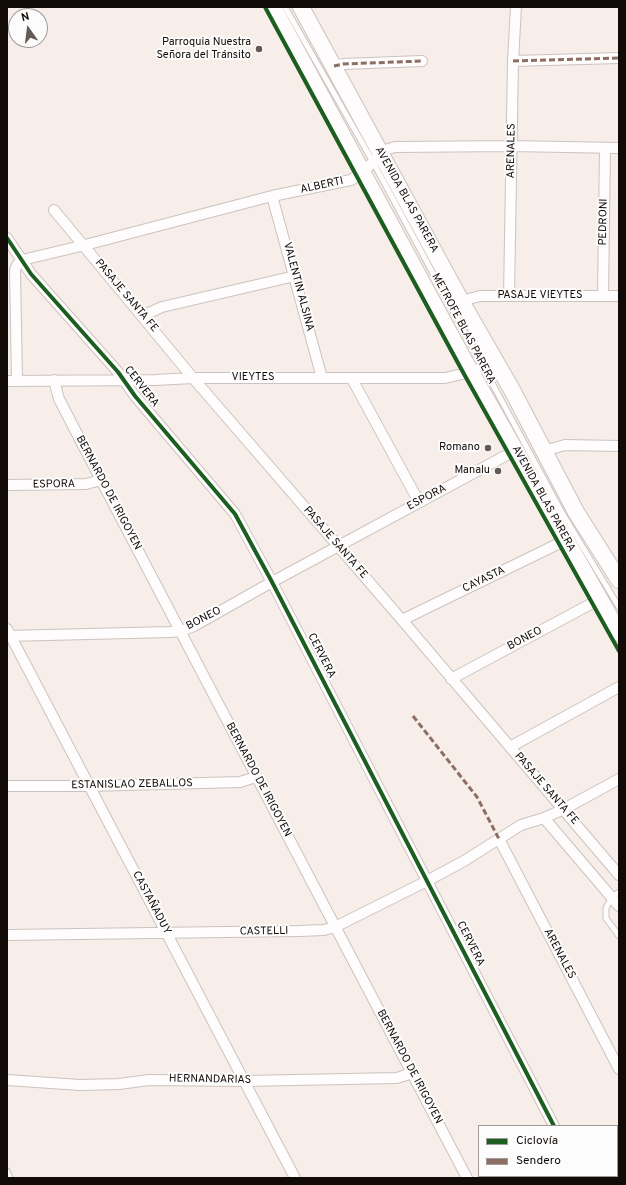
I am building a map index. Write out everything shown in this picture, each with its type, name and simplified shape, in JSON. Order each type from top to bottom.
[{"type":"main road","name":"AVENIDA BLAS PARERA","points":[[301,7],[334,66],[372,163],[484,367],[543,450],[585,528],[619,580]]},
{"type":"main road","name":"AVENIDA BLAS PARERA","points":[[279,8],[372,163],[461,301],[484,367],[516,450],[566,540],[617,624]]},
{"type":"street","name":"ARENALES","points":[[509,296],[513,61],[516,7]]},
{"type":"street","points":[[513,61],[619,58]]},
{"type":"street","points":[[334,66],[344,64],[422,61]]},
{"type":"street","name":"ALBERTI","points":[[22,260],[85,246],[272,196],[351,180],[388,149],[400,147],[512,146],[619,148]]},
{"type":"street","name":"PEDRONI","points":[[602,296],[605,148]]},
{"type":"street","name":"VALENTIN ALSINA","points":[[272,196],[322,378]]},
{"type":"street","name":"PASAJE SANTA FE","points":[[54,210],[193,378],[619,875]]},
{"type":"street","name":"CERVERA","points":[[7,238],[31,274],[124,380],[135,396],[232,510],[272,582],[553,1125]]},
{"type":"street","points":[[12,381],[14,270],[22,260]]},
{"type":"street","points":[[142,316],[162,307],[295,276]]},
{"type":"street","name":"PASAJE VIEYTES","points":[[461,301],[480,296],[619,296]]},
{"type":"street","name":"VIEYTES","points":[[12,381],[193,378],[445,378],[484,367]]},
{"type":"street","points":[[352,379],[419,502]]},
{"type":"street","name":"BERNARDO DE IRIGOYEN","points":[[54,380],[59,399],[467,1178]]},
{"type":"street","points":[[543,450],[565,445],[619,446]]},
{"type":"street","name":"ESPORA","points":[[338,546],[516,450]]},
{"type":"street","name":"ESPORA","points":[[7,485],[86,484],[101,480]]},
{"type":"street","name":"CAYASTA","points":[[402,620],[566,540]]},
{"type":"street","name":"BONEO","points":[[8,634],[181,631],[194,626],[338,546]]},
{"type":"street","name":"BONEO","points":[[451,679],[600,598]]},
{"type":"street","name":"CASTAÑADUY","points":[[8,634],[295,1178]]},
{"type":"street","points":[[510,747],[619,687]]},
{"type":"street","name":"ESTANISLAO ZEBALLOS","points":[[7,786],[89,786],[240,782],[256,777]]},
{"type":"street","points":[[499,839],[521,825],[544,818],[564,809],[619,779]]},
{"type":"street","name":"PASAJE SANTA FE","points":[[544,818],[616,894],[619,906]]},
{"type":"street","name":"ARENALES","points":[[499,839],[619,1069]]},
{"type":"street","name":"CASTELLI","points":[[7,935],[324,930],[335,927],[427,881],[499,839]]},
{"type":"street","name":"HERNANDARIAS","points":[[7,1080],[80,1085],[119,1084],[149,1080],[244,1081],[397,1078],[412,1073]]},
{"type":"lane","name":"METROFE BLAS PARERA","points":[[484,367],[562,511],[619,607]]},
{"type":"lane","points":[[616,894],[606,908],[606,918],[619,936]]},
{"type":"lane","points":[[7,1171],[10,1178]]},
{"type":"marked path","points":[[513,61],[619,58]]},
{"type":"marked path","points":[[334,66],[343,64],[422,61]]},
{"type":"marked path","points":[[413,716],[477,797],[499,839]]},
{"type":"cycle path","points":[[265,7],[464,374],[619,651]]},
{"type":"cycle path","points":[[7,238],[31,274],[118,372],[135,396],[235,514],[272,582],[553,1125]]},
{"type":"place","name":"Parroquia Nuestra Señora del Tránsito","points":[[259,49]]},
{"type":"place","name":"Romano","points":[[488,448]]},
{"type":"place","name":"Manalu","points":[[498,471]]}]
